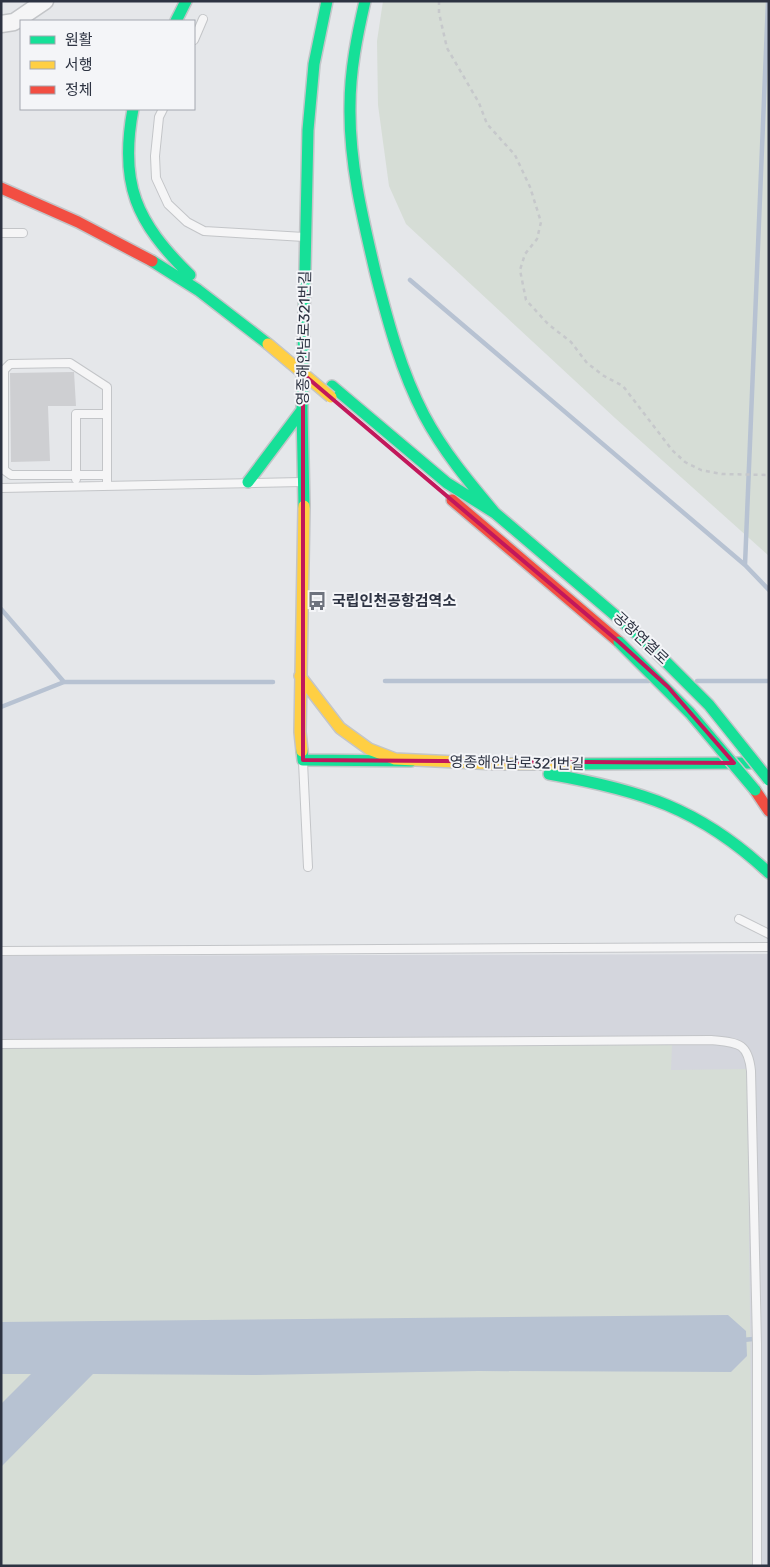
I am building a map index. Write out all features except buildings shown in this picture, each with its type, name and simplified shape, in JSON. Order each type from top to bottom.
[{"type":"street","points":[[6,25],[45,1]]},
{"type":"street","points":[[176,20],[186,1]]},
{"type":"street","name":"영종해안남로321번길","points":[[303,760],[300,732],[304,482],[302,410],[310,92],[319,31],[327,1]]},
{"type":"street","points":[[365,1],[357,36],[351,80],[350,127],[365,232],[395,344],[409,384],[424,415],[448,456],[495,513]]},
{"type":"street","points":[[133,110],[127,136],[126,169],[143,217],[158,242],[192,277],[332,391],[447,483],[495,513]]},
{"type":"street","points":[[1,188],[45,206],[147,258],[198,290],[269,339]]},
{"type":"street","name":"공항연결로","points":[[332,391],[620,642],[668,687],[720,744],[769,811]]},
{"type":"street","points":[[248,482],[302,410]]},
{"type":"street","name":"공항연결로","points":[[495,513],[643,639],[709,705],[769,780]]},
{"type":"street","name":"영종해안남로321번길","points":[[300,676],[331,717],[356,742],[383,756],[411,761],[497,764],[769,762]]},
{"type":"street","points":[[303,760],[411,761]]},
{"type":"street","points":[[497,764],[582,780],[630,792],[674,808],[711,826],[748,853],[769,873]]},
{"type":"lane","points":[[195,38],[203,19]]},
{"type":"lane","points":[[163,110],[155,156],[156,178],[168,204],[187,222],[204,231],[306,237]]},
{"type":"lane","points":[[1,233],[23,233]]},
{"type":"lane","points":[[106,485],[107,475],[107,388],[70,363],[10,364],[4,370],[4,470],[11,475],[107,475]]},
{"type":"lane","points":[[76,486],[76,414],[107,414]]},
{"type":"lane","points":[[1,488],[304,482]]},
{"type":"lane","points":[[303,760],[308,867]]},
{"type":"lane","points":[[739,920],[769,934]]},
{"type":"lane","points":[[1,951],[769,947]]},
{"type":"lane","points":[[1,1044],[712,1040],[735,1042],[746,1049],[749,1056],[751,1080],[757,1344],[757,1566]]},
{"type":"path","points":[[439,1],[438,13],[448,48],[479,103],[487,124],[515,155],[530,187],[541,222],[537,239],[524,254],[520,270],[526,300],[548,324],[571,342],[587,363],[604,376],[623,386],[672,450],[685,462],[701,470],[722,474],[769,475]]},
{"type":"highlighted area","points":[[303,374],[619,642],[668,687],[734,763],[303,760]]},
{"type":"shaded area","points":[[383,1],[769,1],[769,556],[615,418],[406,224],[389,186],[378,105],[377,41]]},
{"type":"shaded area","points":[[769,954],[769,1566],[1,1566],[1,956]]},
{"type":"shaded area","points":[[672,1045],[671,1070],[747,1069],[753,1566],[1,1566],[1,1048]]},
{"type":"water","points":[[728,1315],[746,1331],[747,1356],[731,1372],[478,1371],[256,1375],[93,1374],[1,1467],[1,1404],[31,1374],[1,1374],[1,1322]]},
{"type":"waterway","points":[[745,565],[768,1]]},
{"type":"waterway","points":[[410,280],[745,565],[769,590]]},
{"type":"waterway","points":[[1,609],[64,682]]},
{"type":"waterway","points":[[385,681],[649,681]]},
{"type":"waterway","points":[[697,681],[769,681]]},
{"type":"waterway","points":[[1,707],[64,682],[273,682]]},
{"type":"waterway","points":[[743,1340],[753,1339]]},
{"type":"traffic: fast","points":[[176,20],[186,1]]},
{"type":"traffic: fast","points":[[304,506],[302,410],[308,130],[314,64],[327,1]]},
{"type":"traffic: fast","points":[[365,1],[353,66],[350,93],[350,127],[354,170],[376,275],[402,364],[424,415],[448,454],[495,513]]},
{"type":"traffic: fast","points":[[133,110],[128,159],[136,200],[156,237],[190,275]]},
{"type":"traffic: fast","points":[[152,261],[198,290],[268,344]]},
{"type":"traffic: fast","points":[[332,386],[447,483],[495,513],[643,639]]},
{"type":"traffic: fast","points":[[248,482],[302,410]]},
{"type":"traffic: fast","points":[[643,639],[709,705],[769,780]]},
{"type":"traffic: fast","points":[[619,642],[690,713],[755,790]]},
{"type":"traffic: fast","points":[[302,751],[303,760],[411,761]]},
{"type":"traffic: fast","points":[[575,764],[750,763]]},
{"type":"traffic: fast","points":[[549,774],[612,787],[667,805],[693,817],[718,832],[769,873]]},
{"type":"traffic: slow","points":[[268,344],[331,397]]},
{"type":"traffic: slow","points":[[302,751],[300,732],[304,506]]},
{"type":"traffic: slow","points":[[300,676],[340,728],[369,749],[395,759],[497,764],[575,764]]},
{"type":"traffic: jam","points":[[1,188],[78,222],[152,261]]},
{"type":"traffic: jam","points":[[452,500],[619,642]]},
{"type":"traffic: jam","points":[[755,790],[769,811]]},
{"type":"place","name":"국립인천공항검역소","points":[[317,601]]}]
